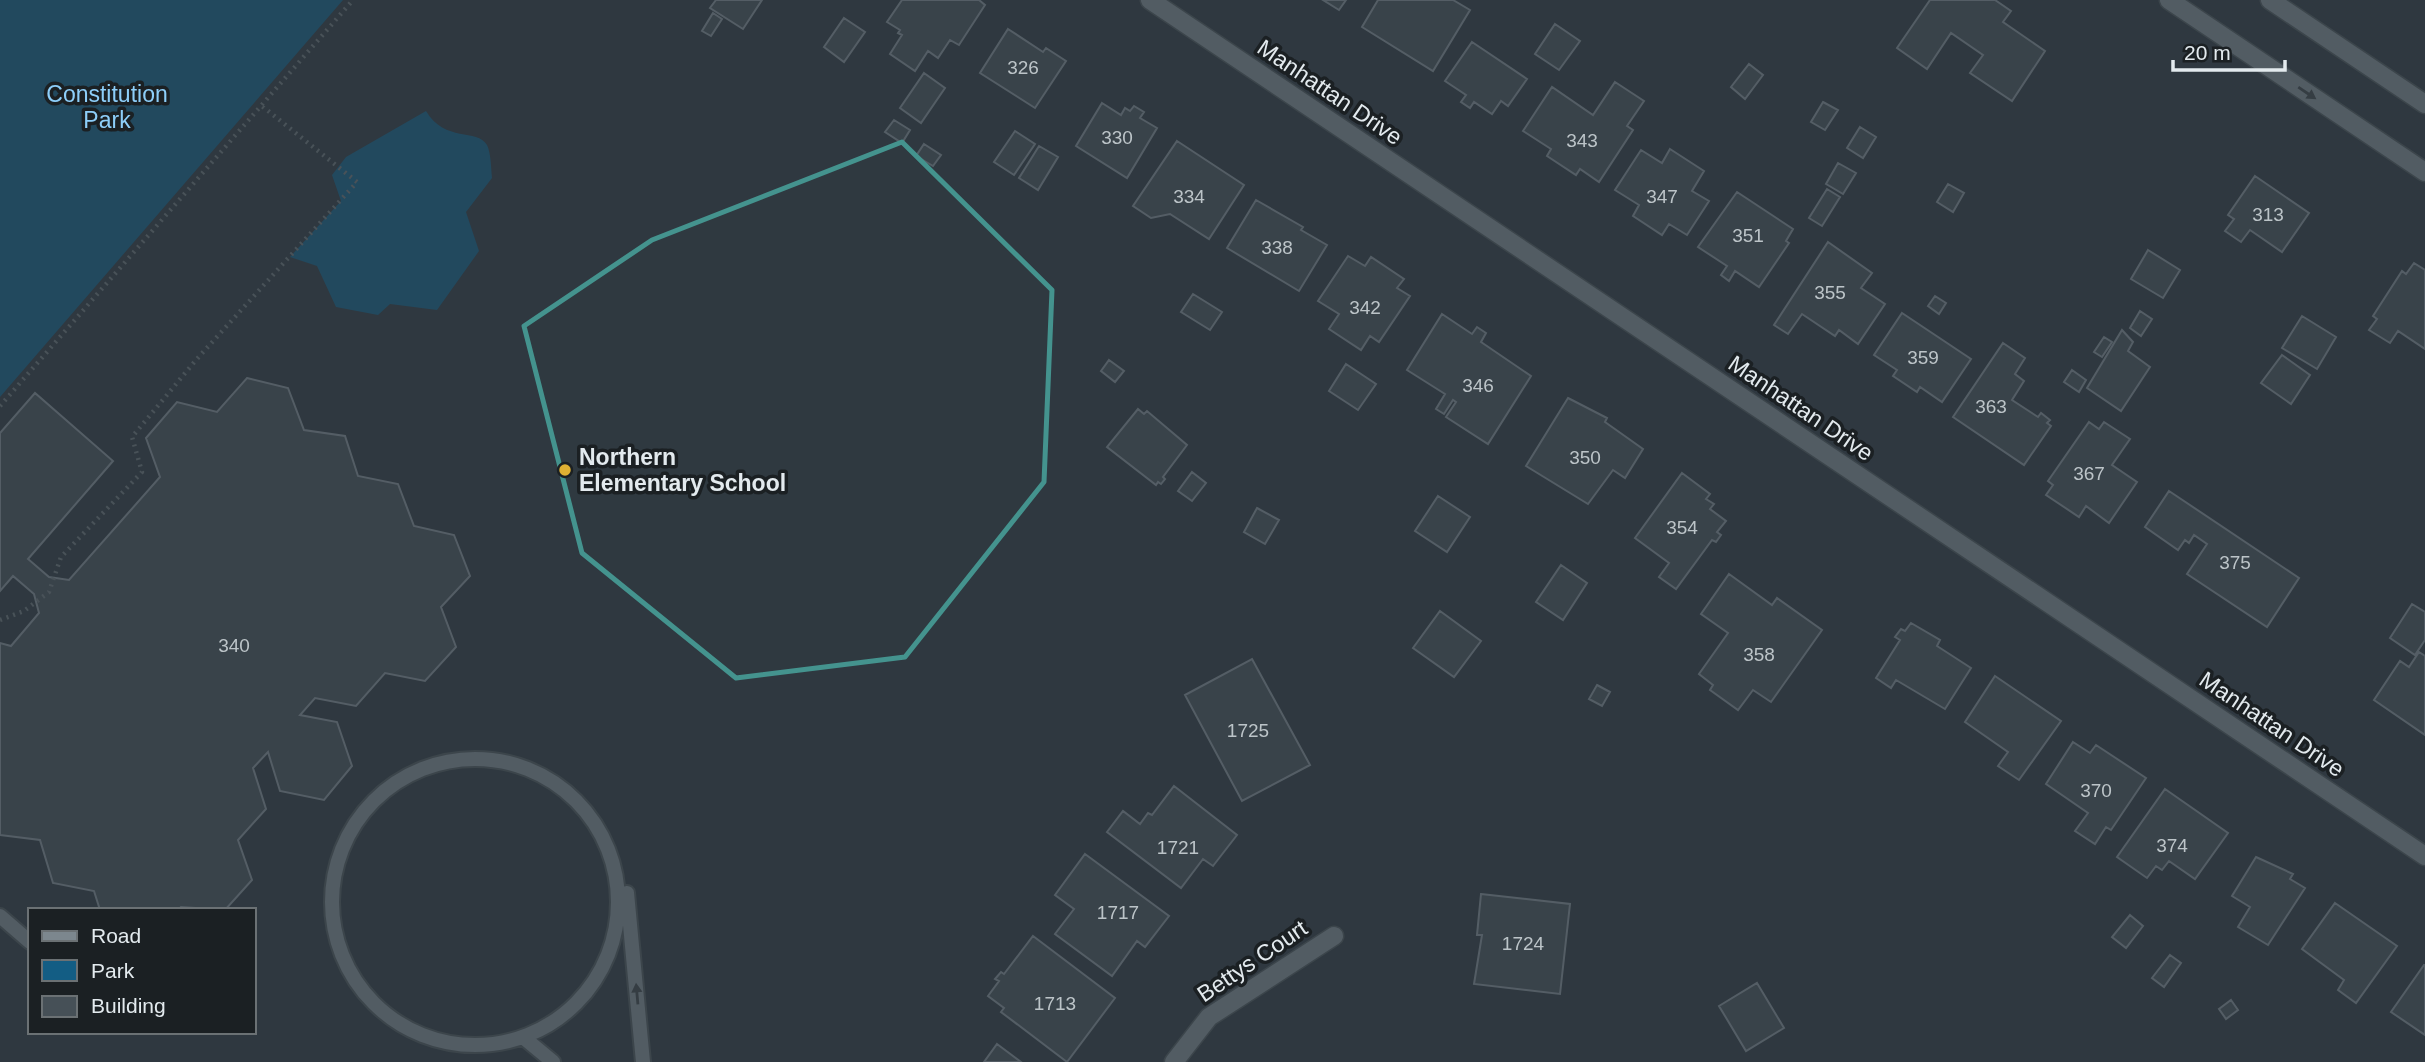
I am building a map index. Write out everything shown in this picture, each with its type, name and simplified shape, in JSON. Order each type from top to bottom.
[{"type":"street","name":"Manhattan Drive","points":[[1150,0],[2425,856]]},
{"type":"street","points":[[2169,0],[2425,172]]},
{"type":"street","points":[[2270,0],[2425,104]]},
{"type":"street","name":"Bettys Court","points":[[1174,1062],[1209,1017],[1334,936]]},
{"type":"lane","points":[[615,866],[619,908],[611,950],[591,987],[561,1017],[523,1037],[475,1045],[426,1037],[383,1013],[351,975],[334,929],[332,880],[348,833],[379,795],[420,769],[468,758],[517,764],[561,786],[595,822],[627,892],[643,1062]]},
{"type":"lane","points":[[0,916],[28,940]]},
{"type":"lane","points":[[523,1037],[553,1062]]},
{"type":"path","points":[[0,406],[353,0]]},
{"type":"path","points":[[0,620],[24,611],[49,592],[61,557],[142,472],[132,438],[196,360],[357,182],[262,106]]},
{"type":"highlighted area","points":[[902,142],[1052,290],[1044,482],[905,657],[736,678],[582,553],[524,326],[652,240]]},
{"type":"green space","name":"Constitution Park","points":[[0,0],[343,0],[0,397]]},
{"type":"green space","points":[[426,111],[442,127],[476,137],[487,145],[492,178],[466,212],[479,251],[437,310],[390,304],[378,315],[336,307],[317,266],[290,257],[341,201],[332,175],[346,157]]},
{"type":"building","points":[[716,0],[762,0],[743,29],[710,8]]},
{"type":"building","points":[[902,0],[979,0],[985,5],[959,45],[950,40],[938,58],[928,51],[915,71],[890,54],[902,35],[898,33],[900,30],[887,22]]},
{"type":"building","points":[[1323,0],[1346,0],[1339,10]]},
{"type":"building","points":[[1378,0],[1453,0],[1470,10],[1433,71],[1362,27]]},
{"type":"building","points":[[1930,0],[1995,0],[2011,11],[2003,22],[2045,51],[2012,101],[1970,73],[1983,55],[1951,33],[1927,69],[1897,48]]},
{"type":"building","points":[[713,13],[722,19],[711,36],[702,31]]},
{"type":"building","points":[[844,18],[865,32],[844,62],[824,47]]},
{"type":"building","points":[[1555,24],[1580,41],[1559,70],[1535,54]]},
{"type":"building","points":[[1008,29],[1043,52],[1046,48],[1066,61],[1035,108],[980,73]]},
{"type":"building","points":[[1472,42],[1527,79],[1508,106],[1501,101],[1492,114],[1474,102],[1470,108],[1461,102],[1466,95],[1445,81]]},
{"type":"building","points":[[1749,64],[1763,75],[1745,99],[1731,87]]},
{"type":"building","points":[[924,73],[945,88],[921,123],[900,108]]},
{"type":"building","points":[[1615,82],[1644,101],[1627,126],[1633,130],[1599,182],[1580,169],[1576,175],[1547,156],[1551,149],[1523,131],[1552,87],[1593,115]]},
{"type":"building","points":[[1823,102],[1838,110],[1825,130],[1811,122]]},
{"type":"building","points":[[1102,103],[1121,115],[1125,108],[1130,111],[1134,106],[1144,112],[1140,118],[1157,128],[1127,178],[1076,146]]},
{"type":"building","points":[[894,120],[910,130],[902,143],[885,132]]},
{"type":"building","points":[[1860,127],[1876,137],[1863,158],[1847,148]]},
{"type":"building","points":[[1015,131],[1035,144],[1014,175],[994,162]]},
{"type":"building","points":[[1177,141],[1244,185],[1209,239],[1170,214],[1151,218],[1133,206]]},
{"type":"building","points":[[924,144],[941,155],[933,166],[916,156]]},
{"type":"building","points":[[1039,146],[1058,157],[1038,190],[1019,178]]},
{"type":"building","points":[[1670,149],[1704,171],[1692,191],[1709,201],[1687,235],[1669,224],[1662,235],[1633,216],[1639,205],[1615,190],[1641,150],[1662,163]]},
{"type":"building","points":[[1838,163],[1856,173],[1843,194],[1826,184]]},
{"type":"building","points":[[2255,176],[2309,213],[2282,252],[2250,230],[2241,242],[2225,231],[2234,219],[2228,215]]},
{"type":"building","points":[[1948,184],[1964,193],[1953,212],[1937,202]]},
{"type":"building","points":[[1827,189],[1840,197],[1822,226],[1809,218]]},
{"type":"building","points":[[1737,192],[1793,229],[1786,241],[1789,243],[1759,287],[1735,271],[1729,281],[1721,275],[1727,266],[1698,247]]},
{"type":"building","points":[[1256,200],[1303,227],[1301,230],[1327,245],[1299,291],[1227,248]]},
{"type":"building","points":[[1828,242],[1872,273],[1861,288],[1885,304],[1858,344],[1839,330],[1835,336],[1802,314],[1788,334],[1774,325]]},
{"type":"building","points":[[2148,250],[2180,270],[2163,298],[2131,279]]},
{"type":"building","points":[[1348,256],[1365,266],[1371,257],[1404,279],[1397,288],[1410,296],[1379,342],[1370,336],[1361,350],[1329,329],[1339,314],[1318,301]]},
{"type":"building","points":[[2414,263],[2425,270],[2425,349],[2398,331],[2390,343],[2369,330],[2377,319],[2373,316],[2402,271],[2406,274]]},
{"type":"building","points":[[1193,294],[1222,312],[1210,330],[1181,312]]},
{"type":"building","points":[[1935,296],[1946,303],[1939,314],[1928,306]]},
{"type":"building","points":[[2140,311],[2152,319],[2141,336],[2130,328]]},
{"type":"building","points":[[1902,313],[1971,359],[1942,402],[1920,387],[1917,392],[1893,376],[1897,370],[1874,355]]},
{"type":"building","points":[[1442,314],[1472,334],[1477,327],[1486,333],[1481,342],[1531,376],[1488,444],[1446,417],[1456,402],[1453,400],[1444,414],[1436,409],[1445,394],[1407,370]]},
{"type":"building","points":[[2302,316],[2336,337],[2317,369],[2282,348]]},
{"type":"building","points":[[2122,330],[2133,342],[2128,351],[2150,367],[2121,411],[2087,388]]},
{"type":"building","points":[[2104,337],[2112,342],[2102,357],[2094,352]]},
{"type":"building","points":[[2003,343],[2025,358],[2015,374],[2024,381],[2012,400],[2038,417],[2041,413],[2050,420],[2047,423],[2051,426],[2024,465],[1953,417]]},
{"type":"building","points":[[2282,355],[2310,375],[2291,404],[2261,383]]},
{"type":"building","points":[[1109,360],[1124,371],[1115,382],[1101,371]]},
{"type":"building","points":[[1346,364],[1376,384],[1358,410],[1329,391]]},
{"type":"building","points":[[2072,370],[2086,380],[2079,392],[2064,382]]},
{"type":"building","points":[[247,378],[288,388],[304,430],[345,436],[358,476],[398,484],[414,526],[454,535],[470,576],[441,607],[456,647],[425,681],[385,673],[356,706],[315,698],[300,715],[337,722],[352,766],[324,800],[280,791],[268,752],[253,768],[266,809],[238,840],[252,880],[227,908],[99,908],[94,891],[53,883],[40,840],[0,835],[0,643],[11,646],[39,613],[34,594],[13,576],[0,591],[0,433],[35,393],[113,461],[28,559],[49,577],[69,580],[160,477],[146,438],[177,402],[217,412]]},
{"type":"building","points":[[1568,398],[1607,418],[1605,422],[1643,449],[1625,478],[1613,470],[1588,504],[1526,466]]},
{"type":"building","points":[[1138,409],[1144,414],[1147,411],[1187,445],[1163,477],[1165,479],[1161,484],[1158,482],[1156,485],[1107,447]]},
{"type":"building","points":[[2089,422],[2099,429],[2104,422],[2130,439],[2112,465],[2137,482],[2109,523],[2086,506],[2079,517],[2046,495],[2053,485],[2048,481]]},
{"type":"building","points":[[1192,472],[1206,483],[1192,501],[1178,491]]},
{"type":"building","points":[[1682,473],[1710,494],[1706,499],[1714,504],[1710,509],[1726,521],[1717,532],[1721,535],[1716,542],[1712,540],[1676,589],[1659,577],[1669,563],[1635,538]]},
{"type":"building","points":[[2169,491],[2299,578],[2267,627],[2187,574],[2207,544],[2194,535],[2189,543],[2185,540],[2178,550],[2145,527]]},
{"type":"building","points":[[1438,496],[1470,517],[1447,552],[1415,531]]},
{"type":"building","points":[[1257,508],[1279,520],[1265,544],[1244,532]]},
{"type":"building","points":[[1561,565],[1587,583],[1563,620],[1536,602]]},
{"type":"building","points":[[1729,574],[1772,605],[1777,598],[1822,630],[1771,702],[1753,690],[1738,710],[1710,690],[1713,685],[1699,674],[1728,633],[1701,614]]},
{"type":"building","points":[[2412,604],[2425,612],[2425,640],[2415,655],[2390,638]]},
{"type":"building","points":[[1440,611],[1481,641],[1454,677],[1413,648]]},
{"type":"building","points":[[1911,623],[1940,640],[1937,646],[1971,668],[1945,709],[1896,680],[1891,688],[1876,678],[1900,640],[1895,637]]},
{"type":"building","points":[[2419,652],[2425,656],[2425,735],[2374,700],[2400,661],[2409,667]]},
{"type":"building","points":[[1252,659],[1310,765],[1242,801],[1185,695]]},
{"type":"building","points":[[1995,676],[2061,721],[2019,780],[1998,766],[2008,752],[1965,722]]},
{"type":"building","points":[[1597,685],[1610,692],[1602,706],[1589,699]]},
{"type":"building","points":[[2073,742],[2090,753],[2096,745],[2146,778],[2111,830],[2106,827],[2095,844],[2075,831],[2088,813],[2046,784]]},
{"type":"building","points":[[1174,786],[1237,835],[1213,866],[1203,859],[1181,888],[1107,832],[1123,811],[1140,824],[1148,813],[1152,815]]},
{"type":"building","points":[[2165,789],[2228,833],[2195,879],[2169,861],[2162,870],[2156,866],[2147,878],[2117,857]]},
{"type":"building","points":[[1085,854],[1169,916],[1145,947],[1137,941],[1112,976],[1055,934],[1074,909],[1055,895]]},
{"type":"building","points":[[2256,857],[2293,874],[2290,879],[2305,888],[2268,945],[2238,927],[2250,907],[2232,896]]},
{"type":"building","points":[[1481,894],[1570,904],[1560,994],[1474,984],[1482,935],[1477,935]]},
{"type":"building","points":[[2335,903],[2397,946],[2356,1003],[2338,990],[2344,980],[2302,949]]},
{"type":"building","points":[[2130,915],[2143,926],[2126,948],[2112,937]]},
{"type":"building","points":[[1033,936],[1115,998],[1067,1062],[1001,1012],[1004,1008],[988,996],[999,981],[995,979],[1001,972],[1004,974]]},
{"type":"building","points":[[2170,955],[2181,963],[2164,987],[2152,978]]},
{"type":"building","points":[[2425,965],[2425,1035],[2391,1012]]},
{"type":"building","points":[[1757,983],[1784,1028],[1746,1051],[1719,1006]]},
{"type":"building","points":[[2231,1000],[2238,1010],[2226,1019],[2219,1009]]},
{"type":"building","points":[[997,1044],[1021,1062],[984,1062]]},
{"type":"place","name":"Northern Elementary School","points":[[565,470]]}]
